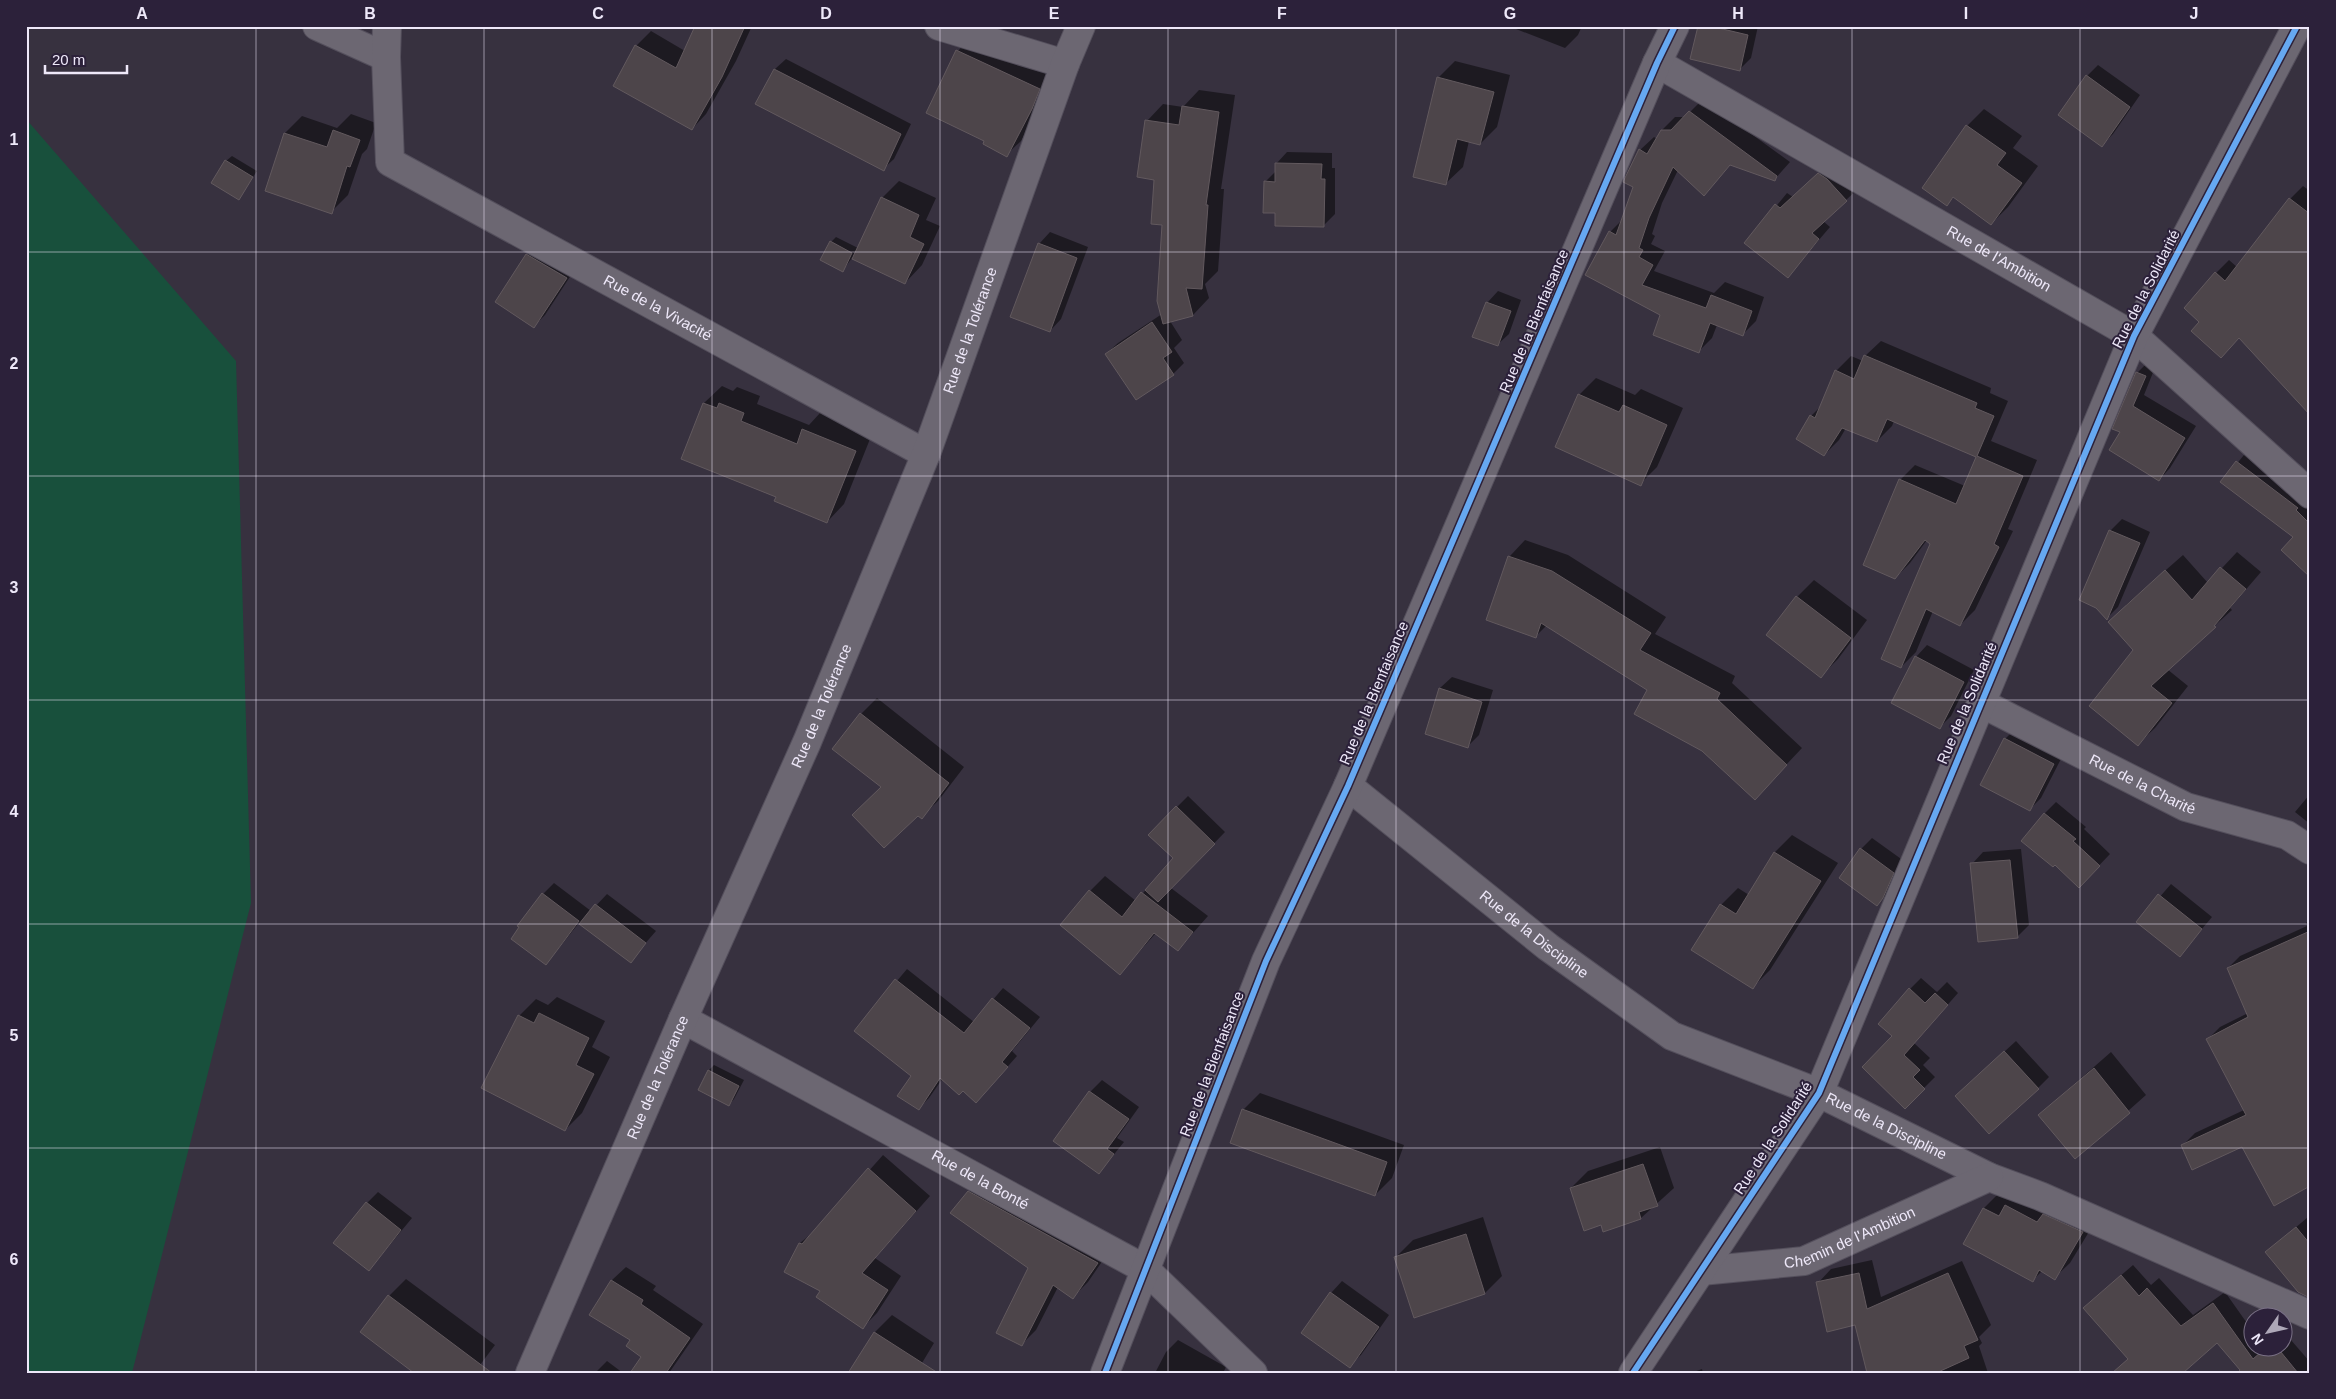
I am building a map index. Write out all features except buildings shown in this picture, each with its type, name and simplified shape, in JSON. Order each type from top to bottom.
[{"type":"street","points":[[317,26],[386,57],[387,26]]},
{"type":"street","points":[[939,26],[1065,64]]},
{"type":"street","name":"Rue de la Tolérance","points":[[530,1373],[683,1019],[807,742],[926,454],[1065,64],[1081,26]]},
{"type":"street","name":"Rue de la Bienfaisance","points":[[1105,1373],[1266,961],[1348,786],[1657,63],[1675,26]]},
{"type":"street","name":"Rue de la Solidarité","points":[[1633,1373],[1819,1093],[2134,336],[2297,26]]},
{"type":"street","name":"Rue de la Vivacité","points":[[386,57],[390,162],[926,454]]},
{"type":"street","name":"Rue de l'Ambition","points":[[1657,63],[2134,336],[2310,494]]},
{"type":"street","name":"Rue de la Charité","points":[[1981,703],[2186,807],[2287,835],[2310,850]]},
{"type":"street","name":"Rue de la Discipline","points":[[1348,786],[1548,947],[1672,1036],[1819,1093],[1990,1177],[2040,1196],[2310,1315]]},
{"type":"street","name":"Rue de la Bonté","points":[[683,1019],[1145,1269],[1253,1373]]},
{"type":"street","name":"Chemin de l'Ambition","points":[[1701,1271],[1804,1262],[1990,1177]]},
{"type":"green space","points":[[26,119],[236,361],[251,903],[132,1373],[26,1373]]},
{"type":"cycle path","points":[[1105,1373],[1266,961],[1348,786],[1657,63],[1675,26]]},
{"type":"cycle path","points":[[1633,1373],[1819,1093],[2134,336],[2297,26]]}]
